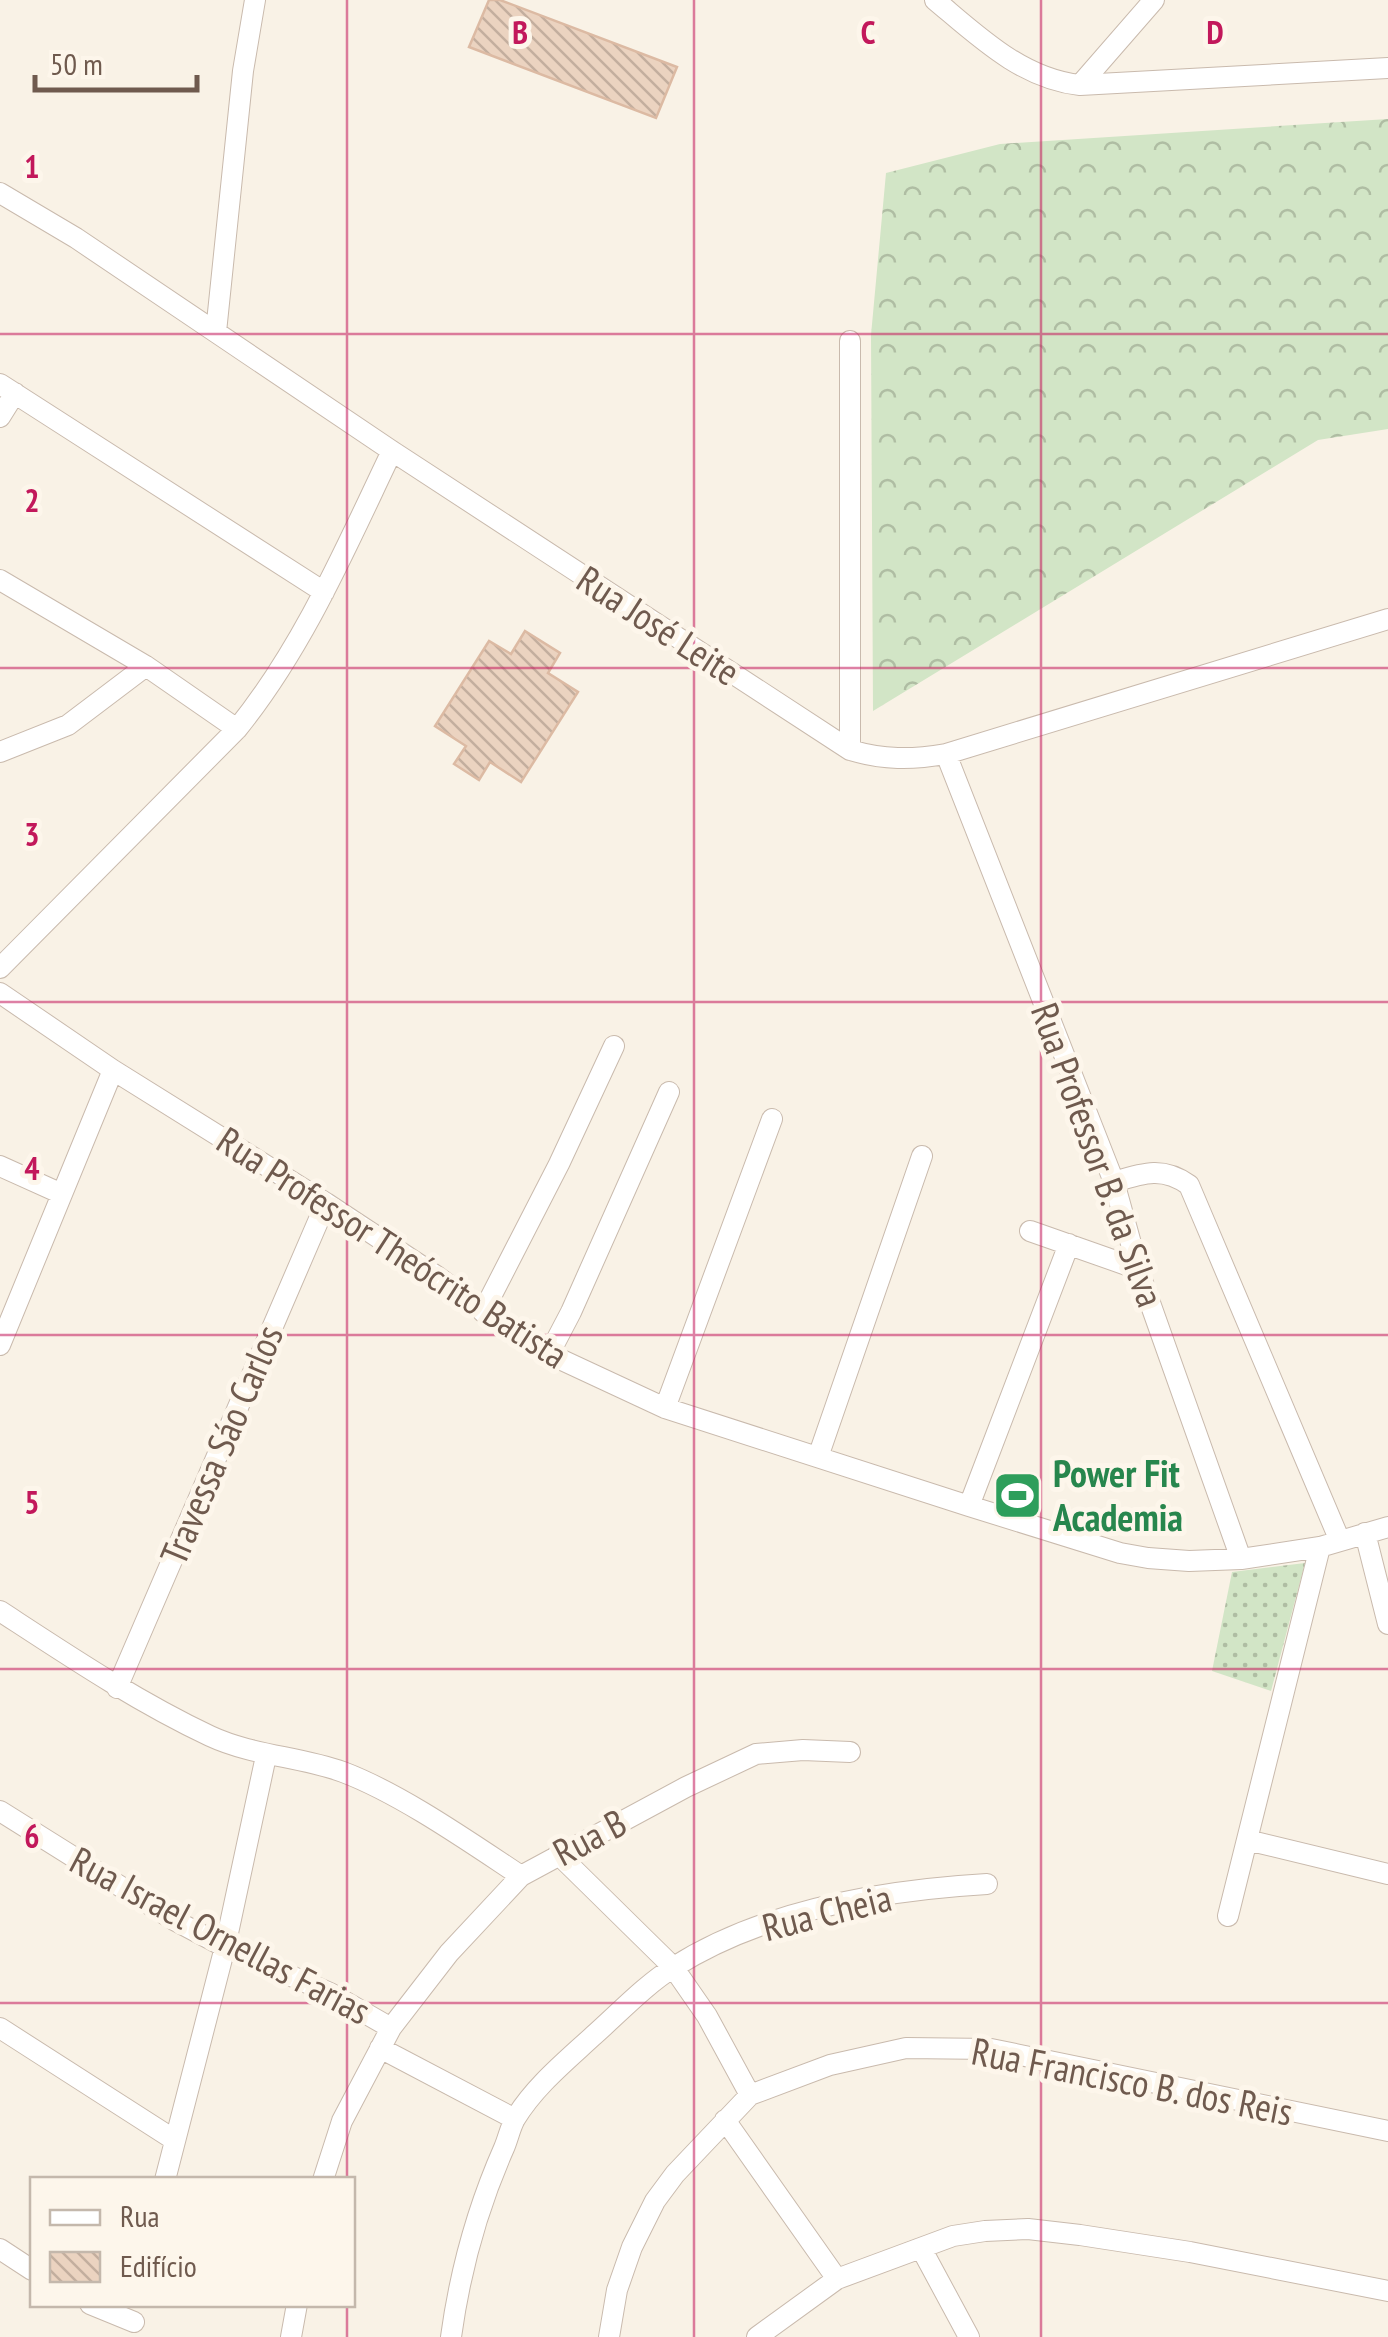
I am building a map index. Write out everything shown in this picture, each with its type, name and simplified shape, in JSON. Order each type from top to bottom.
[{"type":"street","points":[[216,332],[255,0]]},
{"type":"street","points":[[935,0],[1030,73],[1080,86],[1388,68]]},
{"type":"street","points":[[1080,86],[1154,0]]},
{"type":"street","name":"Rua José Leite","points":[[0,193],[76,238],[392,452],[850,750],[913,760],[946,754],[1388,619]]},
{"type":"street","points":[[850,341],[850,750]]},
{"type":"street","points":[[0,418],[7,389],[324,592]]},
{"type":"street","points":[[0,968],[237,730],[293,651],[392,452]]},
{"type":"street","points":[[0,580],[146,666],[237,730]]},
{"type":"street","points":[[0,752],[68,726],[146,666]]},
{"type":"street","name":"Rua Professor B. da Silva","points":[[946,754],[1114,1182],[1138,1269],[1241,1559]]},
{"type":"street","name":"Rua Professor Theócrito Batista","points":[[0,993],[113,1070],[326,1203],[548,1354],[664,1408],[1120,1553],[1189,1561],[1241,1559],[1330,1544],[1388,1527]]},
{"type":"street","points":[[483,1312],[614,1046]]},
{"type":"street","points":[[0,1345],[113,1070]]},
{"type":"street","points":[[548,1354],[572,1312],[669,1092]]},
{"type":"street","points":[[664,1408],[772,1119]]},
{"type":"street","points":[[818,1457],[922,1156]]},
{"type":"street","points":[[0,1166],[62,1194]]},
{"type":"street","points":[[1114,1182],[1155,1172],[1172,1173],[1189,1184],[1330,1544],[1228,1916]]},
{"type":"street","name":"Travessa Sáo Carlos","points":[[117,1688],[326,1203]]},
{"type":"street","points":[[1030,1231],[1138,1269]]},
{"type":"street","points":[[969,1506],[1070,1244]]},
{"type":"street","points":[[1365,1533],[1388,1624]]},
{"type":"street","points":[[0,1611],[117,1688],[208,1734],[266,1756],[303,1760],[349,1774],[445,1826],[521,1876]]},
{"type":"street","name":"Rua B","points":[[324,2177],[342,2120],[391,2028],[449,1953],[521,1876],[756,1754],[850,1752]]},
{"type":"street","points":[[165,2177],[225,1947],[266,1756]]},
{"type":"street","name":"Rua Israel Ornellas Farias","points":[[0,1810],[174,1920],[330,1994],[391,2028]]},
{"type":"street","points":[[1247,1840],[1388,1874]]},
{"type":"street","points":[[558,1854],[673,1967],[708,2016],[750,2095]]},
{"type":"street","name":"Rua Cheia","points":[[452,2337],[458,2284],[483,2198],[515,2120],[557,2070],[673,1967],[725,1941],[800,1914],[936,1887],[987,1884]]},
{"type":"street","points":[[0,2028],[173,2139]]},
{"type":"street","points":[[380,2048],[515,2120]]},
{"type":"street","name":"Rua Francisco B. dos Reis","points":[[609,2337],[617,2290],[632,2246],[655,2201],[676,2174],[750,2095],[830,2065],[906,2048],[991,2050],[1388,2132]]},
{"type":"street","points":[[726,2120],[837,2280]]},
{"type":"street","points":[[757,2337],[837,2280],[953,2236],[986,2230],[1028,2229],[1190,2252],[1388,2291]]},
{"type":"street","points":[[921,2248],[969,2337]]},
{"type":"street","points":[[0,2249],[30,2269]]},
{"type":"street","points":[[98,2307],[135,2321]]},
{"type":"street","points":[[291,2337],[296,2307]]},
{"type":"green space","points":[[1388,119],[1388,429],[1318,440],[873,711],[871,335],[886,173],[1000,144]]},
{"type":"green space","points":[[1305,1563],[1271,1691],[1212,1671],[1232,1572]]},
{"type":"building","points":[[489,0],[500,0],[677,67],[656,118],[469,47]]},
{"type":"building","points":[[525,631],[560,653],[548,673],[578,692],[521,782],[490,762],[479,780],[454,764],[466,746],[435,726],[489,641],[511,654]]},
{"type":"place","name":"Power Fit Academia","points":[[1018,1496]]}]
